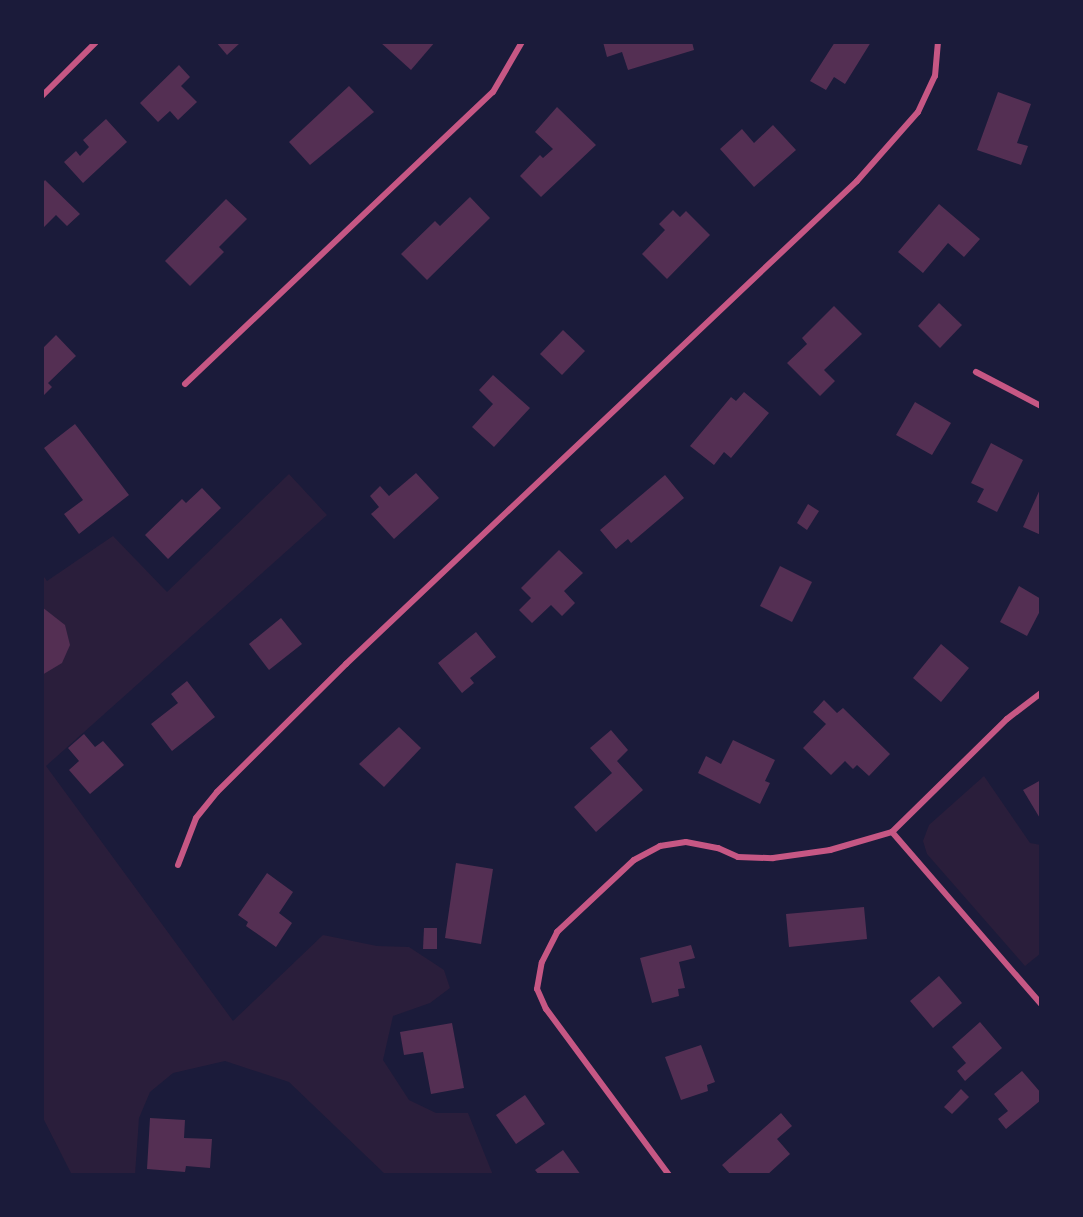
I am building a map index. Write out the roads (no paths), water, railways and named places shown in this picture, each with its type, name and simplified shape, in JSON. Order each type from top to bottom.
[{"type":"street","points":[[42,96],[96,42]]},
{"type":"street","points":[[185,384],[493,92],[522,42]]},
{"type":"street","points":[[178,866],[196,818],[217,792],[346,664],[858,181],[918,112],[935,76],[938,42]]},
{"type":"street","points":[[976,372],[1041,406]]},
{"type":"street","points":[[669,1175],[546,1010],[537,989],[542,962],[557,932],[634,860],[660,846],[686,842],[718,848],[738,857],[773,858],[830,850],[892,832],[1006,719],[1041,693]]},
{"type":"street","points":[[892,832],[1041,1004]]}]
